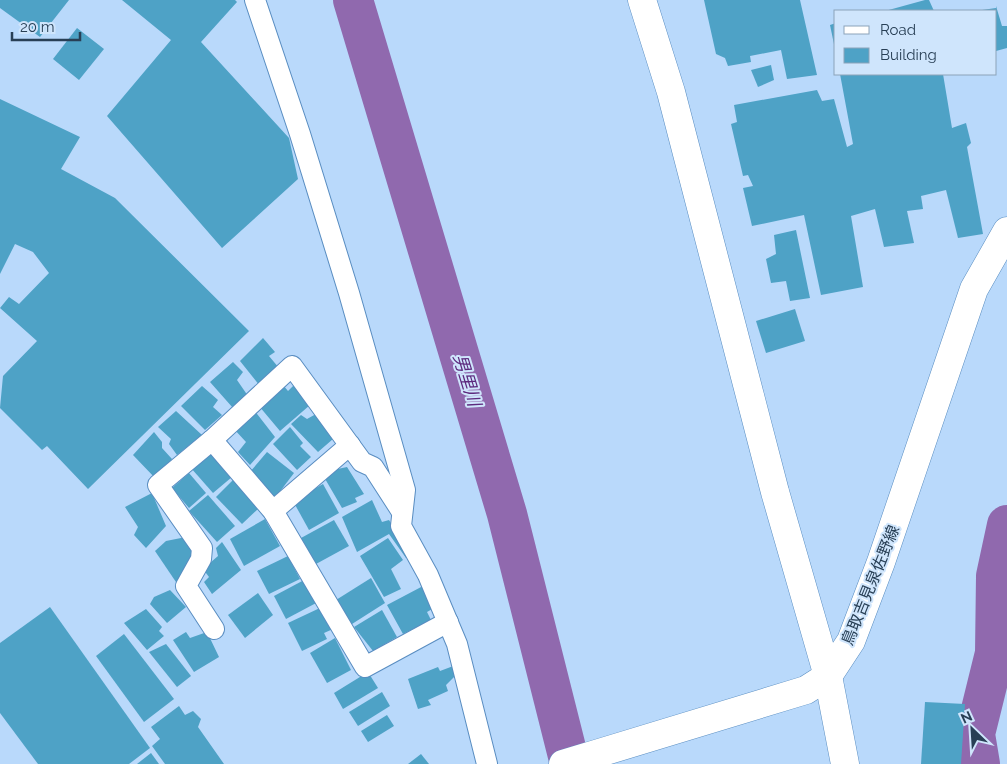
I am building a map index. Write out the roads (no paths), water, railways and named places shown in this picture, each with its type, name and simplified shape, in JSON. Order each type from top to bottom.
[{"type":"main road","points":[[642,0],[671,92],[775,492],[817,683],[845,764]]},
{"type":"main road","name":"鳥取吉見泉佐野線","points":[[817,683],[851,641],[881,562],[974,289],[1007,232]]},
{"type":"main road","points":[[563,764],[817,683]]},
{"type":"street","points":[[255,0],[300,134],[406,490],[400,526],[428,576],[457,644],[473,700],[487,764]]},
{"type":"street","points":[[214,629],[186,586],[202,559],[202,548],[158,485],[212,440],[292,366],[362,462],[372,467],[402,512]]},
{"type":"street","points":[[212,440],[273,511],[365,667],[448,622]]},
{"type":"street","points":[[273,511],[350,445]]},
{"type":"waterway","name":"男里川","points":[[353,0],[507,514],[570,764]]},
{"type":"waterway","points":[[980,764],[975,734],[995,653],[996,576],[1007,525]]}]
